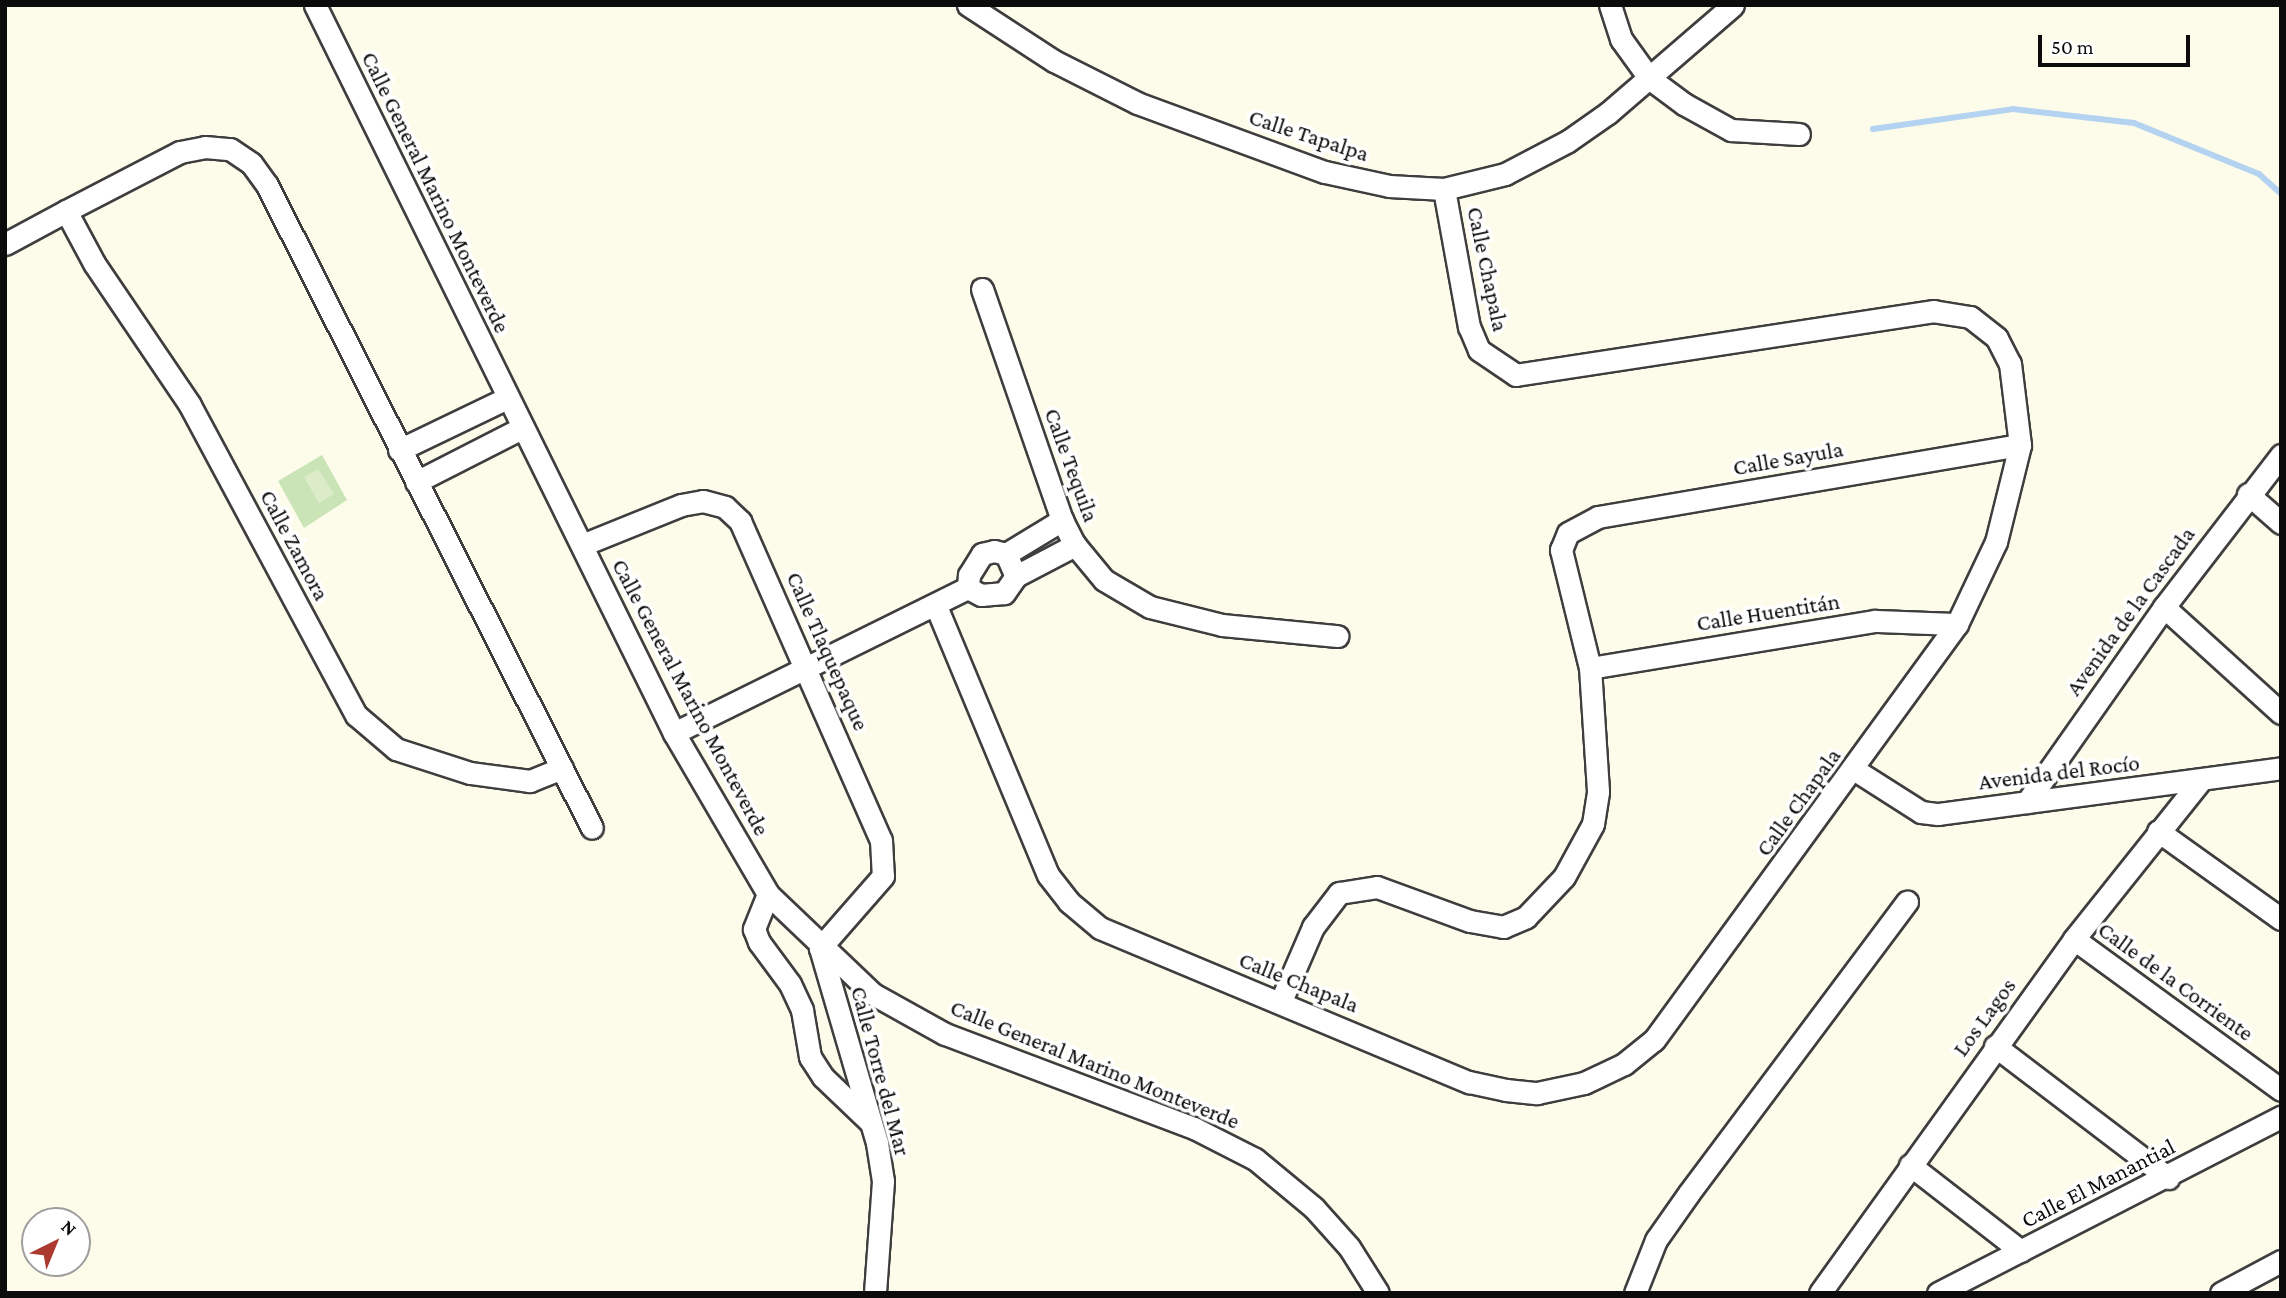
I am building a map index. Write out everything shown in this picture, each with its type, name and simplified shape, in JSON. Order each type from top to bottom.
[{"type":"street","name":"Calle General Marino Monteverde","points":[[315,5],[674,733],[768,894],[820,948],[873,995],[945,1034],[1194,1128],[1255,1159],[1314,1208],[1349,1247],[1378,1293]]},
{"type":"street","name":"Calle Tapalpa","points":[[968,5],[1030,47],[1136,103],[1325,172],[1389,186],[1444,190],[1505,174],[1569,141],[1649,78],[1733,5]]},
{"type":"street","points":[[1610,5],[1621,39],[1649,78],[1731,130],[1799,134]]},
{"type":"street","points":[[5,244],[180,152],[205,147],[230,149],[251,163],[267,185],[592,828]]},
{"type":"street","name":"Calle Chapala","points":[[936,606],[1048,875],[1069,902],[1127,942],[1281,1001],[1469,1082],[1537,1093],[1584,1083],[1623,1064],[1654,1040],[1855,770],[1956,624],[1996,542],[2020,445],[2010,364],[1997,338],[1970,317],[1934,312],[1540,374],[1516,375],[1500,368],[1479,350],[1469,327],[1444,190]]},
{"type":"street","name":"Calle Zamora","points":[[66,211],[94,263],[190,405],[356,715],[396,749],[470,773],[530,781],[562,768]]},
{"type":"street","name":"Calle Tequila","points":[[982,289],[1062,520],[1075,545],[1104,580],[1150,607],[1222,625],[1336,636]]},
{"type":"street","points":[[399,450],[507,398]]},
{"type":"street","points":[[416,482],[522,428]]},
{"type":"street","name":"Calle Sayula","points":[[1590,668],[1561,551],[1569,533],[1598,517],[2020,445]]},
{"type":"street","name":"Avenida de la Cascada","points":[[2027,802],[2164,607],[2248,494],[2281,455]]},
{"type":"street","points":[[2248,494],[2281,523]]},
{"type":"street","name":"Calle Tlaquepaque","points":[[582,545],[681,505],[703,501],[725,507],[740,521],[808,668],[874,822],[885,859],[883,876],[820,948]]},
{"type":"street","points":[[674,733],[968,589],[974,562],[982,554],[1006,554],[1062,520]]},
{"type":"street","points":[[968,589],[981,595],[1004,593],[1016,576],[1075,545]]},
{"type":"street","points":[[1006,554],[1016,576]]},
{"type":"street","points":[[2164,607],[2281,713]]},
{"type":"street","name":"Calle Huentitán","points":[[1590,668],[1875,621],[1956,624]]},
{"type":"street","points":[[1281,1001],[1313,927],[1339,893],[1377,887],[1469,921],[1503,927],[1526,917],[1545,898],[1564,877],[1593,824],[1598,791],[1590,668]]},
{"type":"street","name":"Avenida del Rocío","points":[[1855,770],[1921,812],[2027,802],[2281,768]]},
{"type":"street","name":"Los Lagos","points":[[1820,1293],[2074,939],[2201,780]]},
{"type":"street","points":[[2158,831],[2281,919]]},
{"type":"street","points":[[768,894],[754,929],[790,984],[802,1010],[810,1057],[823,1077],[871,1123]]},
{"type":"street","points":[[1636,1293],[1640,1273],[1656,1240],[1907,902]]},
{"type":"street","name":"Calle de la Corriente","points":[[2074,939],[2281,1090]]},
{"type":"street","name":"Calle Torre del Mar","points":[[820,948],[871,1123],[883,1181],[875,1293]]},
{"type":"street","points":[[1995,1046],[2168,1178]]},
{"type":"street","name":"Calle El Manantial","points":[[1940,1292],[2281,1118]]},
{"type":"street","points":[[1910,1165],[2021,1251]]},
{"type":"street","points":[[2221,1293],[2281,1261]]},
{"type":"green space","points":[[322,455],[347,500],[304,528],[278,481]]},
{"type":"green space","points":[[318,469],[334,494],[319,503],[304,477]]},
{"type":"waterway","points":[[1873,129],[2013,109],[2134,123],[2259,174],[2281,194]]}]
